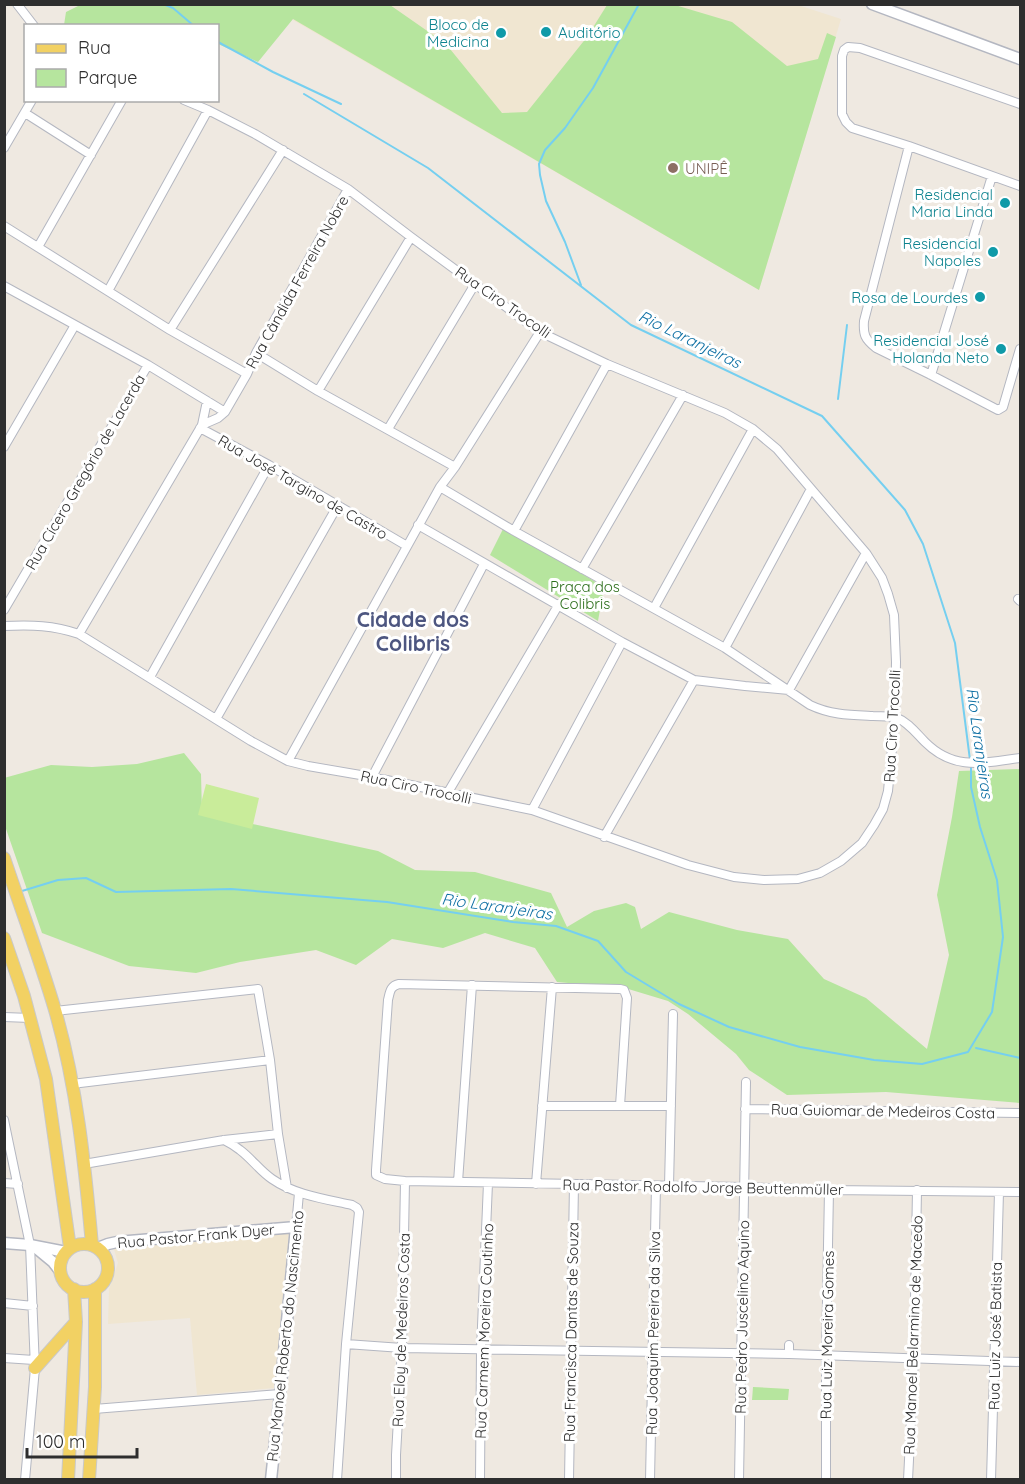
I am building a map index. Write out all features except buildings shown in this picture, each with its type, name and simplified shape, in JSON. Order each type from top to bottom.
[{"type":"main road","points":[[4,858],[55,1011],[72,1084],[95,1247]]},
{"type":"main road","points":[[4,938],[30,1018],[46,1079],[68,1250]]},
{"type":"main road","points":[[80,1244],[95,1247],[103,1253],[108,1266],[105,1279],[95,1289],[84,1292],[74,1289],[65,1282],[60,1265],[68,1250],[80,1244]]},
{"type":"main road","points":[[69,1479],[76,1322],[74,1289]]},
{"type":"main road","points":[[89,1479],[94,1409],[95,1289]]},
{"type":"main road","points":[[34,1364],[76,1322]]},
{"type":"street","points":[[18,4],[33,24]]},
{"type":"street","points":[[872,4],[1020,59]]},
{"type":"street","points":[[1020,104],[853,46],[844,50],[842,56],[842,114],[852,128],[1020,186]]},
{"type":"street","points":[[4,148],[31,102]]},
{"type":"street","points":[[38,247],[121,102]]},
{"type":"street","name":"Rua Ciro Trocolli","points":[[4,626],[44,626],[62,628],[80,634],[251,741],[288,761],[532,810],[688,866],[734,877],[764,880],[798,879],[820,873],[841,861],[861,843],[882,809],[888,791],[895,717],[894,615],[888,594],[882,578],[866,553],[777,449],[753,429],[725,413],[608,364],[540,332],[348,189],[283,150],[189,102]]},
{"type":"street","points":[[108,291],[208,110]]},
{"type":"street","points":[[25,113],[91,155]]},
{"type":"street","points":[[909,146],[864,321],[864,335],[876,348],[995,410],[1003,407],[1020,349]]},
{"type":"street","points":[[170,330],[283,150]]},
{"type":"street","points":[[931,375],[992,176]]},
{"type":"street","name":"Rua Cândida Ferreira Nobre","points":[[225,412],[348,189]]},
{"type":"street","points":[[4,226],[170,330],[247,374]]},
{"type":"street","points":[[318,391],[411,237]]},
{"type":"street","points":[[388,429],[475,284]]},
{"type":"street","name":"Rua José Targino de Castro","points":[[4,286],[148,365],[225,412]]},
{"type":"street","points":[[4,447],[75,326]]},
{"type":"street","points":[[288,761],[440,487],[540,332]]},
{"type":"street","points":[[256,353],[318,391],[455,467]]},
{"type":"street","points":[[514,531],[608,364]]},
{"type":"street","name":"Rua Cícero Gregório de Lacerda","points":[[4,610],[148,365]]},
{"type":"street","points":[[582,569],[683,395]]},
{"type":"street","points":[[80,634],[201,426],[207,401]]},
{"type":"street","points":[[201,426],[225,412]]},
{"type":"street","name":"Rua José Targino de Castro","points":[[201,426],[407,546]]},
{"type":"street","points":[[654,608],[753,429]]},
{"type":"street","points":[[150,677],[269,465]]},
{"type":"street","points":[[440,487],[514,531],[725,648],[810,705],[842,715],[895,717],[904,721],[930,748],[951,760],[975,763],[1020,758]]},
{"type":"street","points":[[725,648],[812,489]]},
{"type":"street","points":[[216,719],[338,505]]},
{"type":"street","points":[[418,525],[622,642],[694,680],[789,690]]},
{"type":"street","points":[[789,690],[866,553]]},
{"type":"street","points":[[372,777],[484,564]]},
{"type":"street","points":[[447,794],[559,604]]},
{"type":"street","points":[[532,810],[622,642]]},
{"type":"street","points":[[604,837],[694,680]]},
{"type":"street","name":"Rua Pastor Rodolfo Jorge Beuttenmüller","points":[[472,985],[399,984],[394,985],[390,990],[376,1175],[385,1179],[405,1181],[1020,1192]]},
{"type":"street","points":[[458,1182],[472,985],[620,988],[624,990],[627,999],[620,1106]]},
{"type":"street","points":[[536,1184],[552,987]]},
{"type":"street","points":[[55,1011],[258,989],[287,1188]]},
{"type":"street","points":[[669,1186],[673,1014]]},
{"type":"street","points":[[4,1017],[30,1018]]},
{"type":"street","points":[[72,1084],[270,1060]]},
{"type":"street","name":"Rua Pedro Juscelino Aquino","points":[[739,1479],[746,1082]]},
{"type":"street","points":[[542,1106],[671,1106]]},
{"type":"street","name":"Rua Guiomar de Medeiros Costa","points":[[745,1109],[1020,1113]]},
{"type":"street","points":[[4,1120],[30,1245],[34,1364],[25,1479]]},
{"type":"street","points":[[84,1164],[224,1140],[278,1134]]},
{"type":"street","points":[[224,1140],[241,1151],[273,1180],[287,1188],[299,1193],[352,1205],[359,1212],[346,1344],[337,1479]]},
{"type":"street","name":"Rua Eloy de Medeiros Costa","points":[[396,1479],[402,1348],[405,1181]]},
{"type":"street","points":[[4,1183],[18,1184]]},
{"type":"street","name":"Rua Carmem Moreira Coutinho","points":[[480,1479],[488,1183]]},
{"type":"street","name":"Rua Francisca Dantas de Souza","points":[[569,1479],[574,1184]]},
{"type":"street","name":"Rua Joaquim Pereira da Silva","points":[[650,1479],[656,1186]]},
{"type":"street","name":"Rua Luiz Moreira Gomes","points":[[826,1479],[825,1356],[830,1190]]},
{"type":"street","name":"Rua Manoel Belarmino de Macedo","points":[[908,1479],[914,1358],[917,1190]]},
{"type":"street","name":"Rua Luiz José Batista","points":[[991,1479],[999,1192]]},
{"type":"street","name":"Rua Manoel Roberto do Nascimento","points":[[271,1479],[299,1193]]},
{"type":"street","name":"Rua Pastor Frank Dyer","points":[[95,1247],[117,1242],[296,1227]]},
{"type":"street","points":[[4,1243],[68,1250]]},
{"type":"street","points":[[30,1245],[41,1251],[60,1271]]},
{"type":"street","points":[[4,1303],[33,1306]]},
{"type":"street","points":[[346,1344],[402,1348],[789,1354],[1020,1362]]},
{"type":"street","points":[[789,1345],[789,1354]]},
{"type":"street","points":[[4,1358],[34,1364]]},
{"type":"street","points":[[94,1409],[280,1394]]},
{"type":"shaded area","name":"UNIPÊ","points":[[795,4],[841,19],[759,290],[267,5]]},
{"type":"shaded area","points":[[289,1232],[274,1388],[197,1395],[190,1318],[108,1324],[109,1289],[118,1263],[113,1246]]},
{"type":"green space","name":"UNIPÊ","points":[[80,5],[390,5],[446,44],[502,113],[527,112],[587,37],[607,5],[675,5],[732,22],[787,66],[818,59],[827,33],[836,37],[759,290],[293,19],[258,62],[219,44],[219,24],[64,24],[66,12]]},
{"type":"green space","name":"Praça dos Colibris","points":[[504,527],[604,587],[598,621],[490,555]]},
{"type":"green space","points":[[184,753],[201,774],[202,813],[378,851],[415,870],[475,872],[551,893],[567,927],[594,911],[626,903],[635,907],[641,929],[669,912],[737,930],[788,939],[824,979],[866,998],[927,1049],[949,955],[937,895],[959,771],[1020,769],[1020,1103],[886,1092],[787,1095],[749,1070],[736,1054],[688,1014],[668,1001],[625,988],[557,982],[535,948],[485,933],[443,948],[392,939],[356,965],[316,950],[240,962],[196,973],[129,966],[42,933],[5,826],[4,778],[51,765],[92,767],[137,764]]},
{"type":"green space","points":[[206,784],[259,798],[252,829],[198,815]]},
{"type":"green space","points":[[753,1387],[789,1389],[788,1400],[752,1400]]},
{"type":"waterway","points":[[163,4],[173,8],[192,24]]},
{"type":"waterway","points":[[581,285],[546,201],[539,164],[545,150],[565,128],[593,88],[639,4]]},
{"type":"waterway","points":[[219,43],[273,72],[341,104]]},
{"type":"waterway","name":"Rio Laranjeiras","points":[[304,94],[428,168],[631,325],[822,416],[905,510],[923,544],[955,643],[970,760]]},
{"type":"waterway","points":[[838,399],[847,325]]},
{"type":"waterway","name":"Rio Laranjeiras","points":[[22,891],[58,880],[86,878],[116,892],[231,889],[387,902],[513,922],[556,926],[598,941],[626,972],[679,1004],[729,1027],[800,1047],[874,1060],[922,1064],[968,1052],[992,1012],[1003,937],[997,880],[980,827],[971,787],[971,766]]},
{"type":"waterway","points":[[976,1048],[1020,1058]]},
{"type":"place","name":"Auditório","points":[[546,32]]},
{"type":"place","name":"Bloco de Medicina","points":[[501,33]]},
{"type":"place","name":"UNIPÊ","points":[[673,168]]},
{"type":"place","name":"Residencial Maria Linda","points":[[1005,203]]},
{"type":"place","name":"Residencial Napoles","points":[[993,252]]},
{"type":"place","name":"Rosa de Lourdes","points":[[980,297]]},
{"type":"place","name":"Residencial José Holanda Neto","points":[[1001,349]]},
{"type":"district","name":"Cidade dos Colibris","points":[[413,631]]}]
